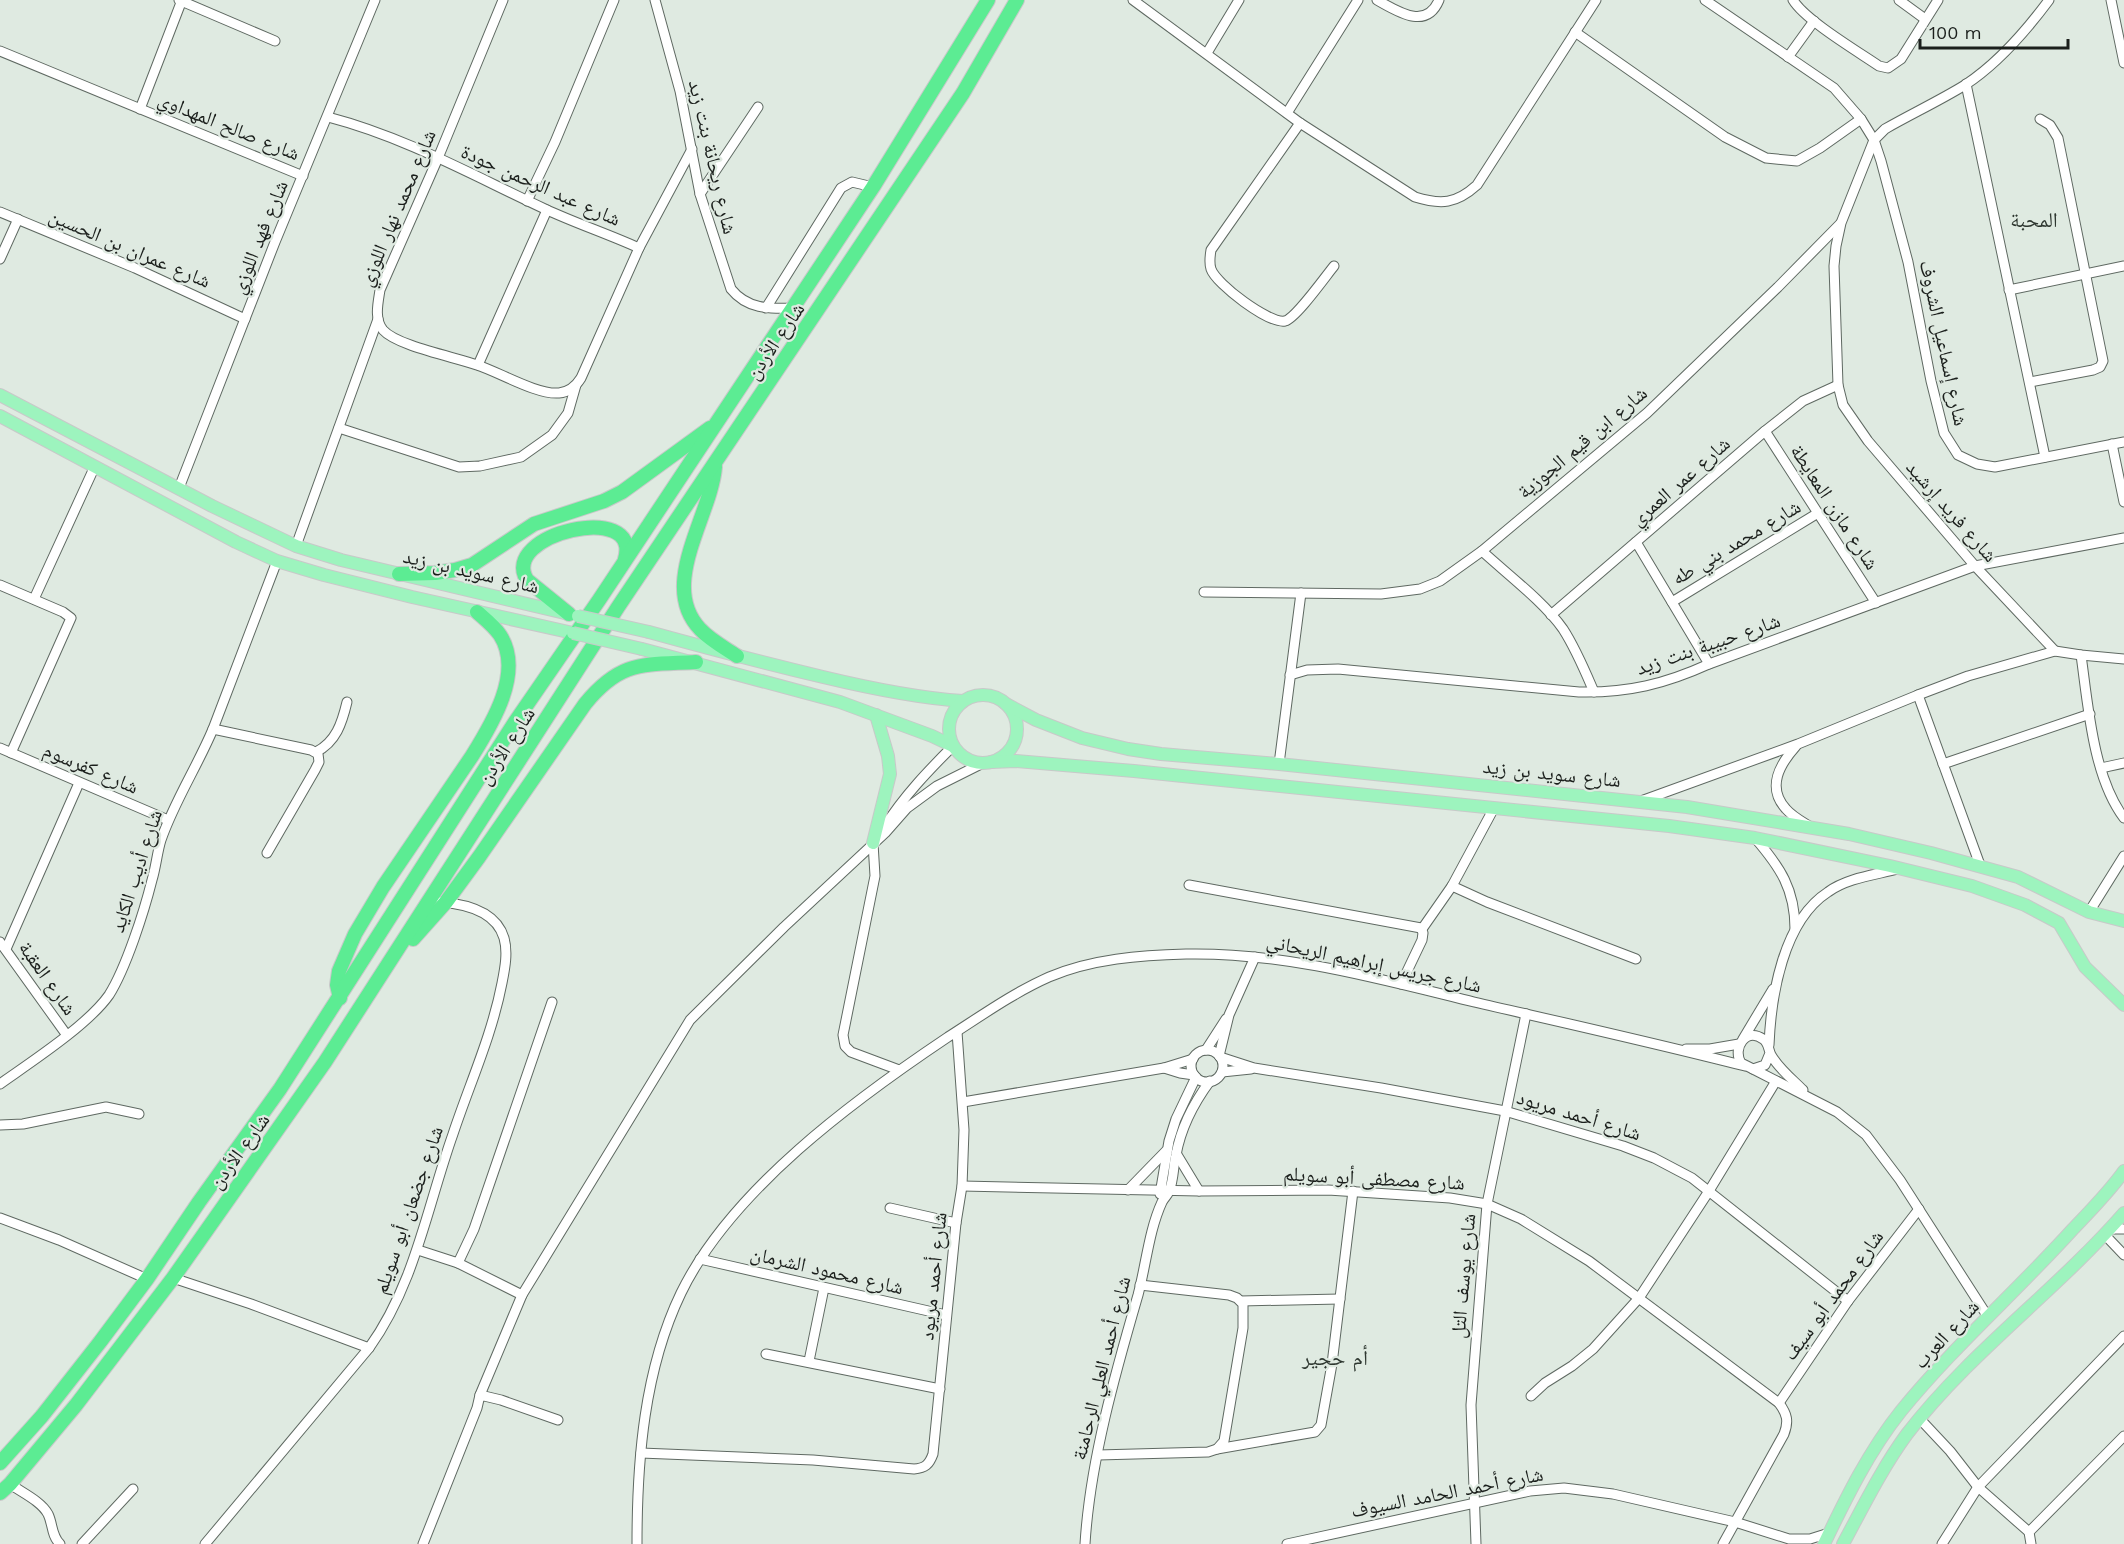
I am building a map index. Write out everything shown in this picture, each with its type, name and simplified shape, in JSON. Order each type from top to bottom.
[{"type":"highway","name":"شارع الأردن","points":[[0,1462],[49,1408],[147,1279],[261,1116],[340,998],[509,732],[873,187],[988,0]]},
{"type":"highway","name":"شارع الأردن","points":[[5,1488],[76,1405],[172,1278],[305,1091],[618,607],[963,93],[1017,0]]},
{"type":"highway","points":[[399,574],[435,573],[472,565],[534,524],[604,501],[622,492],[717,423]]},
{"type":"highway","points":[[715,464],[711,491],[687,561],[684,591],[689,613],[699,628],[737,656]]},
{"type":"highway","points":[[574,615],[527,580],[522,564],[527,554],[559,534],[582,528],[605,528],[614,530],[625,540],[627,554],[623,564]]},
{"type":"highway","points":[[340,998],[337,985],[339,971],[355,934],[377,896],[472,756],[501,703],[507,675],[506,647],[500,636],[477,612]]},
{"type":"highway","points":[[373,987],[446,902],[585,704],[602,684],[622,671],[635,666],[696,662]]},
{"type":"main road","name":"شارع سويد بن زيد","points":[[0,395],[253,526],[296,546],[341,561],[649,632],[737,656],[868,687],[936,699],[963,701]]},
{"type":"main road","name":"شارع سويد بن زيد","points":[[0,416],[236,542],[277,561],[324,575],[477,612],[696,662],[833,700],[932,736],[953,746]]},
{"type":"main road","points":[[981,695],[999,699],[1006,704],[1013,712],[1017,733],[1008,752],[1000,759],[987,763],[970,761],[958,752],[950,737],[951,717],[963,701],[981,695]]},
{"type":"main road","name":"شارع سويد بن زيد","points":[[1006,704],[1065,732],[1128,749],[1204,759],[1279,764],[1639,802],[1810,826],[1980,865],[2034,884],[2089,912],[2124,921]]},
{"type":"main road","points":[[873,843],[890,774],[888,756],[876,715]]},
{"type":"main road","name":"شارع سويد بن زيد","points":[[987,763],[1016,761],[1134,771],[1669,826],[1755,838],[1900,868],[1972,886],[2025,904],[2059,923],[2085,967],[2124,1005]]},
{"type":"main road","name":"شارع العرب","points":[[1827,1538],[1864,1466],[1902,1410],[1988,1317],[2041,1264],[2124,1171]]},
{"type":"main road","name":"شارع العرب","points":[[1844,1544],[1883,1470],[1920,1419],[1996,1339],[2062,1278],[2124,1214]]},
{"type":"street","points":[[0,51],[140,109],[180,0],[275,41]]},
{"type":"street","name":"شارع فهد اللوزي","points":[[178,488],[375,0]]},
{"type":"street","name":"شارع محمد نهار اللوزي","points":[[296,546],[378,319],[377,307],[380,290],[438,158],[503,0]]},
{"type":"street","points":[[527,201],[555,142],[614,0]]},
{"type":"street","name":"شارع ريحانة بنت زيد","points":[[655,0],[680,91],[700,194],[730,289],[742,300],[766,308],[793,308]]},
{"type":"street","points":[[1133,0],[1300,123],[1415,197],[1432,202],[1450,201],[1465,196],[1477,185],[1596,0]]},
{"type":"street","points":[[1207,53],[1239,0]]},
{"type":"street","points":[[1287,113],[1358,0]]},
{"type":"street","points":[[1377,0],[1402,15],[1411,16],[1428,14],[1436,8],[1439,0]]},
{"type":"street","name":"شارع إسماعيل الشروف","points":[[1705,0],[1834,88],[1861,119],[1874,140],[1908,262],[1938,412],[1948,442],[1958,454],[1985,466],[2004,466],[2124,442]]},
{"type":"street","points":[[1793,0],[1800,11],[1879,66],[1888,68],[1901,59],[1938,0]]},
{"type":"street","points":[[1899,0],[1925,19]]},
{"type":"street","points":[[1841,223],[1874,140],[1884,129],[1966,84],[2035,19],[2049,0]]},
{"type":"street","points":[[2111,0],[2124,62]]},
{"type":"street","points":[[1788,57],[1815,21]]},
{"type":"street","points":[[1575,32],[1725,137],[1766,158],[1797,161],[1861,119]]},
{"type":"street","points":[[1966,84],[2045,457]]},
{"type":"street","points":[[700,194],[758,107]]},
{"type":"street","name":"شارع صالح المهداوي","points":[[140,109],[303,176]]},
{"type":"street","name":"شارع عبد الرحمن جودة","points":[[328,117],[379,133],[438,158],[547,210],[639,248]]},
{"type":"street","points":[[2030,381],[2093,370],[2102,364],[2103,355],[2058,138],[2054,129],[2040,119]]},
{"type":"street","points":[[1300,123],[1211,250],[1209,257],[1211,270],[1224,286],[1246,303],[1272,319],[1281,321],[1292,317],[1334,266]]},
{"type":"street","points":[[339,428],[459,467],[480,466],[521,457],[552,435],[568,413],[576,385],[639,248],[692,149]]},
{"type":"street","points":[[766,308],[841,188],[852,183],[873,187]]},
{"type":"street","points":[[478,365],[547,210]]},
{"type":"street","name":"شارع عمران بن الحسين","points":[[0,212],[135,268],[245,319]]},
{"type":"street","points":[[0,259],[18,219]]},
{"type":"street","name":"شارع فريد إرشيد","points":[[1841,223],[1834,266],[1838,385],[1843,405],[1868,441],[1975,566],[2055,651]]},
{"type":"street","name":"شارع ابن قيم الجوزية","points":[[1204,592],[1381,594],[1420,589],[1440,581],[1482,551],[1647,413],[1841,223]]},
{"type":"street","points":[[2009,290],[2124,266]]},
{"type":"street","points":[[378,319],[383,330],[398,340],[478,365],[549,392],[559,393],[576,385]]},
{"type":"street","name":"شارع عمر العمري","points":[[1551,615],[1765,431],[1803,401],[1838,385]]},
{"type":"street","name":"شارع مازن المعايطة","points":[[1765,431],[1875,603]]},
{"type":"street","points":[[2112,444],[2124,502]]},
{"type":"street","points":[[34,599],[95,466]]},
{"type":"street","name":"شارع محمد بني طه","points":[[1672,602],[1818,513]]},
{"type":"street","name":"شارع حبيبة بنت زيد","points":[[1290,675],[1307,670],[1338,669],[1594,692],[1642,688],[1676,678],[1975,566],[2124,538]]},
{"type":"street","points":[[1636,542],[1709,664]]},
{"type":"street","points":[[1482,551],[1551,615],[1568,637],[1594,692]]},
{"type":"street","name":"شارع أديب الكايد","points":[[0,1084],[99,1006],[116,982],[151,886],[160,843],[168,820],[213,729],[277,561]]},
{"type":"street","points":[[0,585],[70,616],[70,621],[11,753]]},
{"type":"street","points":[[1279,764],[1301,593]]},
{"type":"street","points":[[1639,802],[1798,744],[1968,676],[2055,651],[2124,659]]},
{"type":"street","points":[[2081,655],[2090,714],[2106,789],[2124,818]]},
{"type":"street","points":[[1918,695],[1980,865]]},
{"type":"street","points":[[213,729],[316,752],[327,746],[335,737],[347,702]]},
{"type":"street","points":[[1943,764],[2090,714]]},
{"type":"street","points":[[1798,744],[1779,767],[1776,786],[1786,809],[1810,826]]},
{"type":"street","points":[[899,1070],[850,1052],[843,1042],[875,876],[873,843],[897,808],[927,772],[953,746]]},
{"type":"street","name":"شارع كفرسوم","points":[[0,748],[168,820]]},
{"type":"street","points":[[267,853],[315,770],[319,757],[316,752]]},
{"type":"street","points":[[423,1544],[477,1408],[480,1395],[522,1295],[690,1020],[920,798],[937,786],[987,763]]},
{"type":"street","points":[[2101,768],[2124,763]]},
{"type":"street","points":[[3,946],[79,783]]},
{"type":"street","points":[[1401,984],[1422,940],[1422,929],[1452,886],[1494,808]]},
{"type":"street","points":[[1755,838],[1774,861],[1786,881],[1794,906],[1795,929]]},
{"type":"street","points":[[2089,912],[2124,856]]},
{"type":"street","points":[[1775,984],[1769,1049],[1765,1065],[1749,1067],[1741,1063],[1737,1055],[1741,1042],[1775,984],[1795,929],[1812,905],[1829,891],[1847,883],[1900,868]]},
{"type":"street","points":[[1188,885],[1422,929]]},
{"type":"street","points":[[1452,886],[1466,894],[1636,959]]},
{"type":"street","name":"شارع جضعان أبو سويلم","points":[[205,1544],[369,1348],[388,1319],[401,1293],[418,1250],[453,1132],[498,1007],[505,966],[504,939],[495,921],[481,911],[429,900]]},
{"type":"street","name":"شارع العقبة","points":[[3,946],[66,1034]]},
{"type":"street","name":"شارع جريس إبراهيم الريحاني","points":[[637,1544],[642,1435],[653,1378],[667,1329],[681,1294],[700,1258],[731,1217],[770,1177],[830,1124],[899,1070],[1006,1000],[1049,977],[1071,969],[1104,962],[1189,954],[1255,957],[1332,969],[1681,1049],[1707,1058],[1749,1067],[1846,1117],[1866,1135],[1885,1157],[1988,1317]]},
{"type":"street","points":[[1206,1050],[1229,1015],[1255,957]]},
{"type":"street","points":[[458,1263],[474,1229],[552,1002]]},
{"type":"street","name":"شارع يوسف التل","points":[[1476,1544],[1471,1405],[1487,1204],[1526,1014]]},
{"type":"street","points":[[1220,1056],[1229,1015]]},
{"type":"street","name":"شارع أحمد مريود","points":[[641,1452],[813,1460],[914,1469],[927,1466],[933,1454],[956,1222],[962,1186],[963,1102],[957,1032]]},
{"type":"street","points":[[1741,1042],[1749,1036],[1756,1036],[1764,1039],[1769,1049]]},
{"type":"street","name":"شارع جريس إبراهيم الريحاني","points":[[1681,1049],[1710,1049],[1741,1042]]},
{"type":"street","name":"شارع جريس إبراهيم الريحاني","points":[[1769,1049],[1782,1070],[1809,1096]]},
{"type":"street","points":[[963,1102],[1164,1068],[1193,1059],[1198,1053],[1206,1050],[1212,1050],[1220,1056],[1223,1064],[1222,1072],[1210,1081],[1203,1081],[1195,1076],[1164,1068]]},
{"type":"street","name":"شارع أحمد مريود","points":[[1220,1056],[1254,1068],[1505,1111],[1623,1146],[1676,1168],[1709,1191],[1848,1301]]},
{"type":"street","points":[[1193,1059],[1192,1069],[1195,1076]]},
{"type":"street","name":"شارع أحمد مريود","points":[[1222,1072],[1254,1068]]},
{"type":"street","name":"شارع أحمد العلي الرحامنة","points":[[1085,1544],[1087,1511],[1117,1370],[1165,1190],[1176,1119],[1195,1076]]},
{"type":"street","name":"شارع أحمد العلي الرحامنة","points":[[1128,1190],[1171,1152],[1191,1110],[1210,1081]]},
{"type":"street","points":[[1531,1396],[1545,1383],[1593,1349],[1639,1298],[1709,1191],[1776,1081]]},
{"type":"street","points":[[0,1125],[22,1125],[105,1107],[140,1114]]},
{"type":"street","points":[[1171,1152],[1199,1191]]},
{"type":"street","name":"شارع مصطفى أبو سويلم","points":[[962,1186],[1199,1191],[1353,1191],[1450,1198],[1487,1204],[1513,1215],[1589,1261],[1779,1403]]},
{"type":"street","points":[[1098,1455],[1208,1452],[1315,1431],[1323,1418],[1353,1191]]},
{"type":"street","points":[[890,1208],[956,1222]]},
{"type":"street","name":"شارع محمد أبو سيف","points":[[1779,1403],[1848,1301],[1919,1209]]},
{"type":"street","points":[[0,1218],[59,1240],[147,1279]]},
{"type":"street","points":[[2124,1229],[2108,1232],[2124,1255]]},
{"type":"street","points":[[418,1250],[458,1263],[522,1295]]},
{"type":"street","name":"شارع محمود الشرمان","points":[[700,1258],[946,1315]]},
{"type":"street","points":[[172,1278],[251,1304],[369,1348]]},
{"type":"street","points":[[1140,1285],[1229,1295],[1241,1301],[1340,1299]]},
{"type":"street","points":[[809,1361],[824,1288]]},
{"type":"street","points":[[1218,1449],[1224,1441],[1240,1349],[1244,1313],[1241,1301]]},
{"type":"street","points":[[1942,1544],[1978,1487],[2124,1336]]},
{"type":"street","points":[[766,1354],[940,1389]]},
{"type":"street","points":[[480,1395],[558,1420]]},
{"type":"street","points":[[1723,1544],[1784,1434],[1787,1418],[1779,1403]]},
{"type":"street","points":[[1920,1419],[1978,1487],[2029,1532],[2031,1544]]},
{"type":"street","points":[[2029,1532],[2124,1436]]},
{"type":"street","points":[[5,1488],[45,1509],[49,1515],[53,1534],[60,1544]]},
{"type":"street","name":"شارع أحمد الحامد السيوف","points":[[1287,1544],[1530,1491],[1564,1488],[1582,1489],[1735,1521],[1792,1541],[1827,1538]]},
{"type":"street","points":[[82,1544],[133,1489]]},
{"type":"district","name":"المحبة","points":[[2034,219]]},
{"type":"district","name":"أم حجير","points":[[1335,1357]]}]
